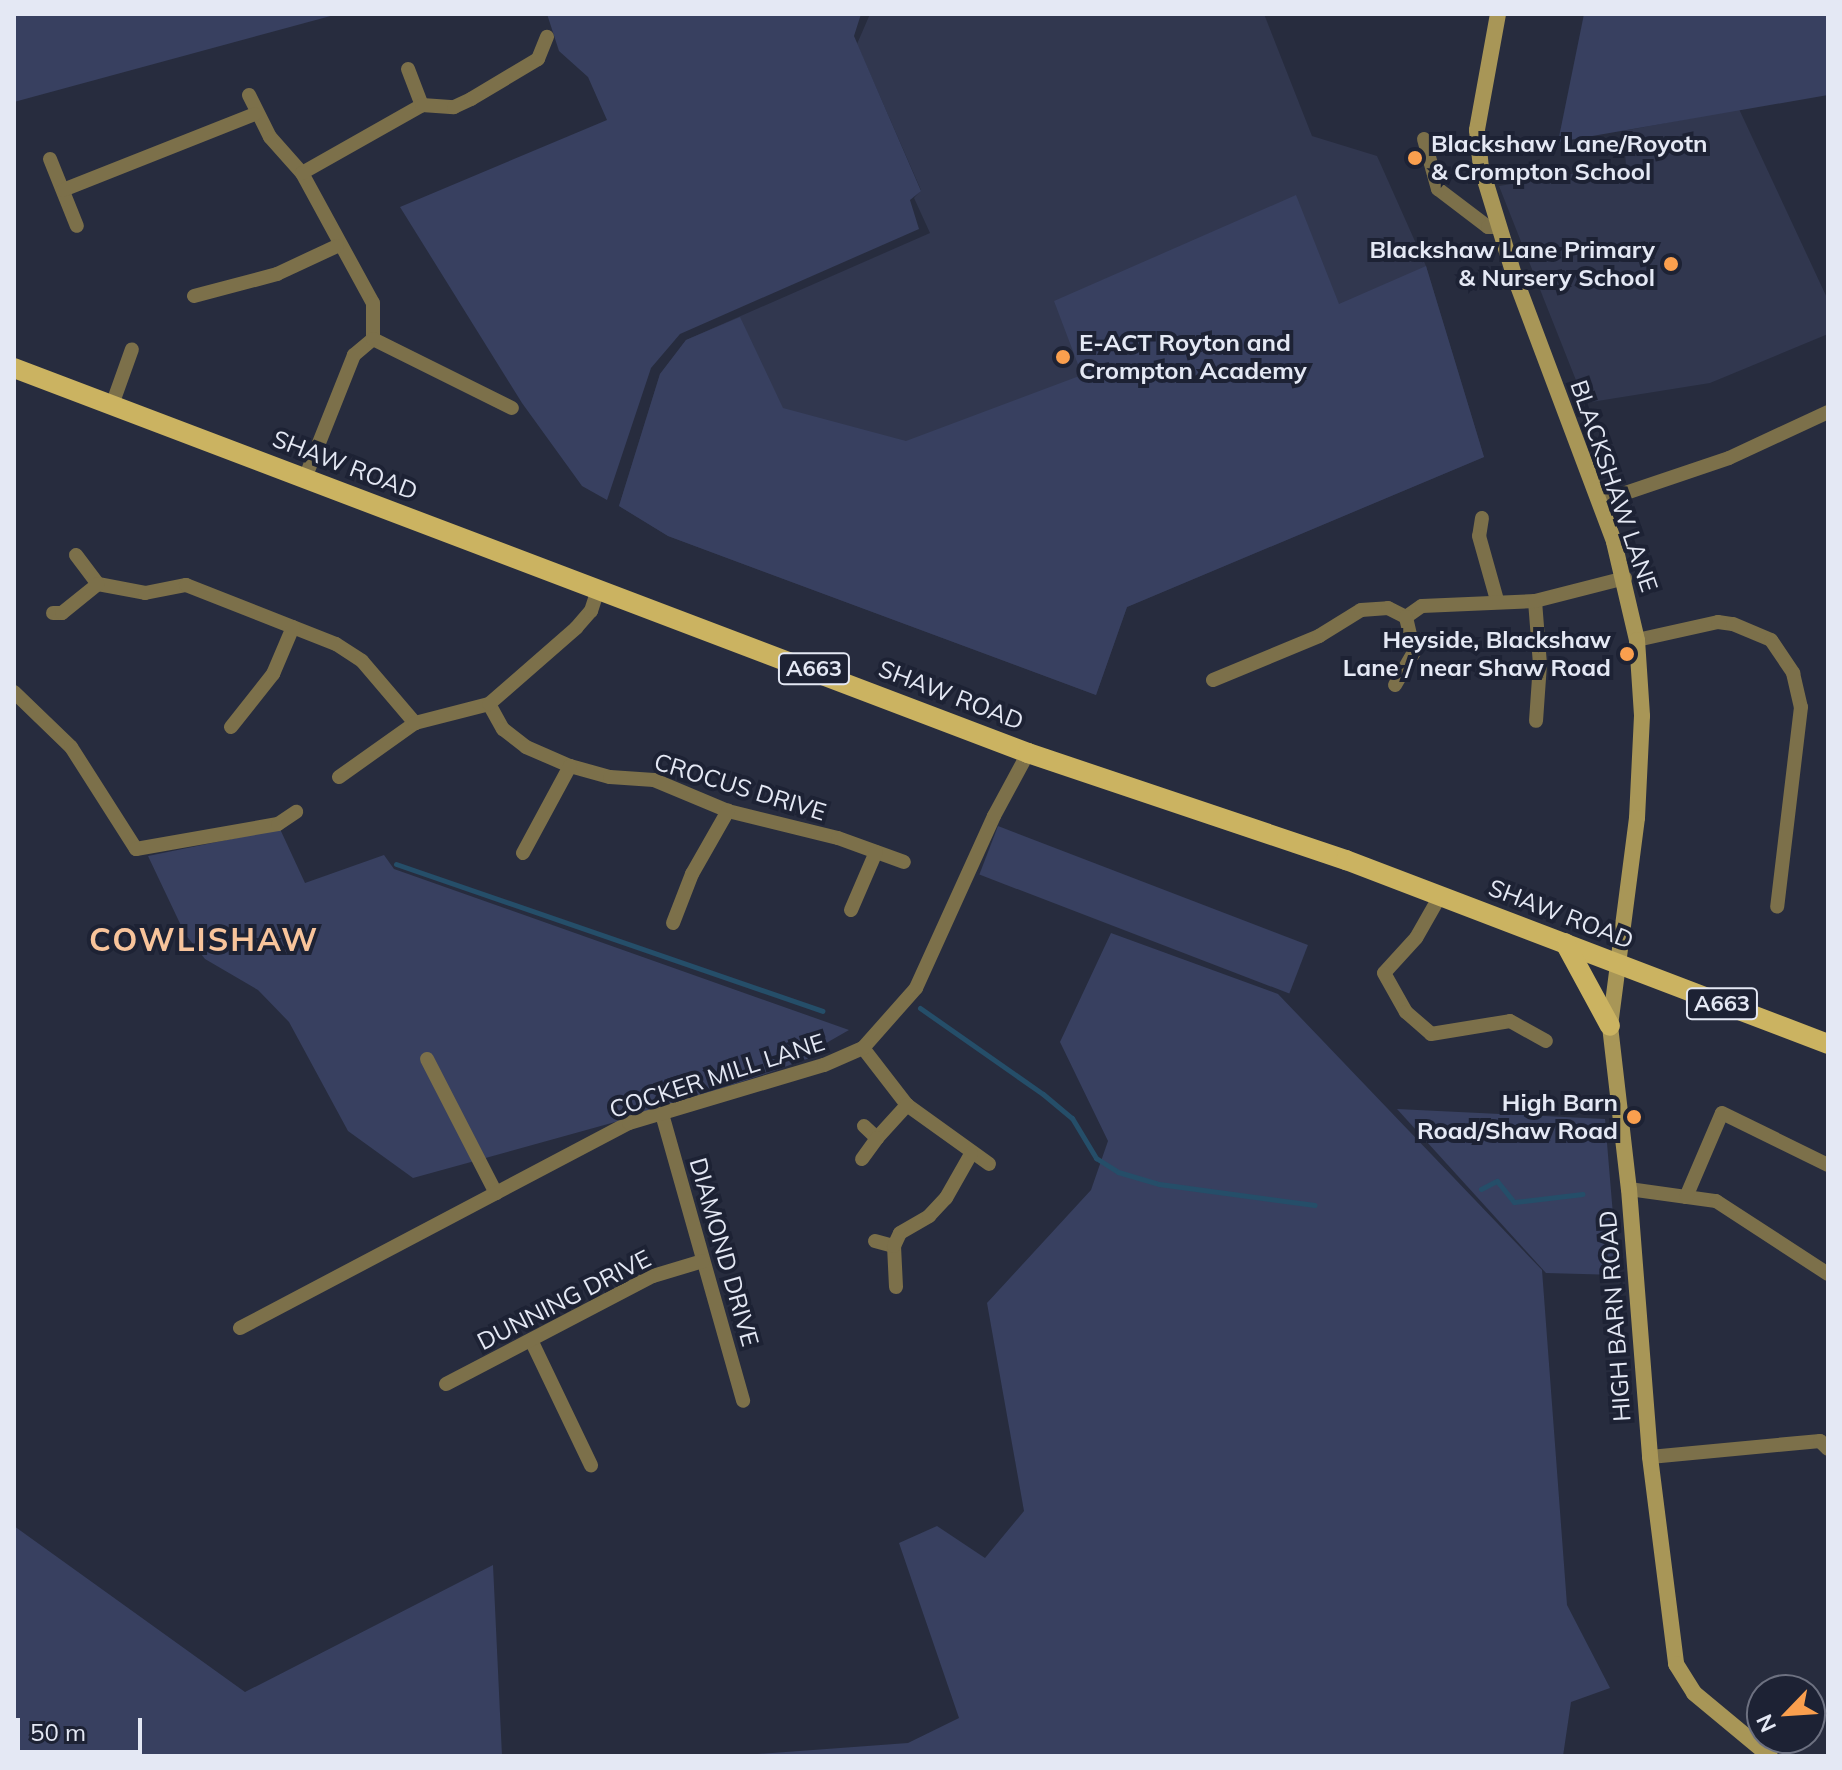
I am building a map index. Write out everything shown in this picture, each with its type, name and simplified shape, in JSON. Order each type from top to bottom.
[{"type":"main road","name":"SHAW ROAD","points":[[14,368],[1028,753],[1440,896],[1828,1044]]},
{"type":"main road","points":[[1565,943],[1610,1026]]},
{"type":"street","name":"BLACKSHAW LANE","points":[[1498,14],[1477,130],[1497,227],[1625,578],[1637,640],[1642,716],[1637,818],[1616,963]]},
{"type":"street","points":[[302,173],[422,105],[454,107],[471,99],[538,59],[547,37]]},
{"type":"street","points":[[408,69],[422,105]]},
{"type":"street","points":[[249,95],[255,114],[302,173],[337,246],[373,303],[373,339],[354,355],[305,478]]},
{"type":"street","points":[[63,190],[255,114]]},
{"type":"street","points":[[1424,139],[1438,189],[1488,227],[1497,227]]},
{"type":"street","points":[[50,159],[77,226]]},
{"type":"street","points":[[194,296],[277,274],[337,246]]},
{"type":"street","points":[[373,339],[512,408]]},
{"type":"street","points":[[112,405],[132,349]]},
{"type":"street","points":[[1599,502],[1729,458],[1825,419]]},
{"type":"street","points":[[1482,518],[1479,536],[1497,600]]},
{"type":"street","points":[[76,555],[98,584],[145,593],[186,585],[293,627],[362,661],[415,723]]},
{"type":"street","points":[[1406,617],[1422,606],[1497,600],[1535,601],[1625,578]]},
{"type":"street","points":[[53,613],[62,613],[98,584]]},
{"type":"street","points":[[339,777],[415,723],[489,704],[576,628],[591,611],[598,589]]},
{"type":"street","points":[[1535,601],[1540,676],[1536,721]]},
{"type":"street","points":[[1213,680],[1319,636],[1361,610],[1388,608],[1406,617]]},
{"type":"street","points":[[1395,685],[1414,652],[1406,617]]},
{"type":"street","points":[[1637,640],[1718,622],[1733,624],[1771,640],[1793,673],[1801,707],[1777,907]]},
{"type":"street","points":[[231,727],[273,674],[293,627]]},
{"type":"street","points":[[14,692],[71,747],[136,849],[278,824],[296,812]]},
{"type":"street","name":"CROCUS DRIVE","points":[[489,704],[503,729],[526,747],[570,766],[610,777],[654,780],[728,811],[904,862]]},
{"type":"street","name":"COCKER MILL LANE","points":[[240,1328],[629,1123],[824,1065],[863,1048],[916,988],[994,816],[1028,753]]},
{"type":"street","points":[[523,853],[570,766]]},
{"type":"street","points":[[673,923],[692,874],[728,811]]},
{"type":"street","points":[[851,910],[876,852]]},
{"type":"street","points":[[1440,896],[1416,938],[1384,973],[1406,1012],[1431,1034],[1510,1021],[1546,1041]]},
{"type":"street","name":"HIGH BARN ROAD","points":[[1616,963],[1610,1026],[1629,1189],[1650,1457],[1676,1664],[1694,1693],[1770,1756]]},
{"type":"street","points":[[863,1048],[907,1105],[989,1164]]},
{"type":"street","points":[[427,1059],[496,1193]]},
{"type":"street","points":[[862,1159],[907,1105]]},
{"type":"street","points":[[1686,1197],[1722,1113],[1828,1165]]},
{"type":"street","name":"DIAMOND DRIVE","points":[[662,1114],[743,1401]]},
{"type":"street","points":[[864,1126],[877,1138]]},
{"type":"street","points":[[896,1287],[894,1246],[900,1233],[929,1216],[946,1198],[971,1154]]},
{"type":"street","points":[[1629,1189],[1716,1201],[1828,1274]]},
{"type":"street","points":[[875,1241],[894,1246]]},
{"type":"street","name":"DUNNING DRIVE","points":[[446,1384],[653,1276],[703,1261]]},
{"type":"street","points":[[531,1340],[591,1465]]},
{"type":"street","points":[[1650,1457],[1820,1441],[1828,1449]]},
{"type":"shaded area","points":[[14,14],[338,14],[14,102]]},
{"type":"shaded area","points":[[547,14],[861,14],[854,36],[921,191],[910,200],[919,229],[680,334],[651,368],[607,500],[582,486],[522,403],[400,207],[607,120],[588,77],[559,51]]},
{"type":"shaded area","name":"E-ACT Royton and Crompton Academy","points":[[870,14],[1264,14],[1312,136],[1377,156],[1426,266],[1484,457],[1127,607],[1096,695],[668,536],[619,506],[660,374],[686,340],[930,233],[914,198],[921,190],[857,44]]},
{"type":"shaded area","points":[[1584,14],[1828,14],[1828,95],[1558,142]]},
{"type":"shaded area","name":"Blackshaw Lane Primary & Nursery School","points":[[1739,109],[1828,300],[1828,334],[1710,383],[1585,403],[1499,186],[1626,165],[1623,131]]},
{"type":"shaded area","points":[[1296,195],[1339,304],[1426,266],[1484,457],[1127,607],[1096,695],[668,536],[619,506],[660,374],[686,340],[740,317],[783,408],[906,441],[1082,375],[1054,301]]},
{"type":"shaded area","points":[[998,826],[1308,945],[1289,994],[979,875]]},
{"type":"shaded area","points":[[280,829],[305,883],[384,855],[394,869],[849,1030],[814,1050],[815,1056],[765,1074],[644,1114],[413,1178],[348,1131],[289,1022],[258,990],[205,959],[185,934],[148,856]]},
{"type":"shaded area","points":[[1111,933],[1278,994],[1542,1270],[1567,1605],[1610,1688],[1571,1702],[1563,1756],[731,1756],[908,1743],[959,1718],[899,1543],[937,1526],[985,1558],[1024,1511],[987,1303],[1091,1190],[1108,1141],[1060,1042]]},
{"type":"shaded area","points":[[1397,1109],[1605,1119],[1618,1275],[1546,1273]]},
{"type":"shaded area","points":[[14,1526],[245,1692],[493,1565],[502,1756],[14,1756]]},
{"type":"waterway","points":[[396,864],[822,1011]]},
{"type":"waterway","points":[[920,1008],[1043,1094],[1072,1118],[1096,1158],[1118,1172],[1159,1184],[1315,1205]]},
{"type":"waterway","points":[[1481,1189],[1497,1181],[1514,1202],[1583,1194]]},
{"type":"place","name":"Blackshaw Lane/Royotn & Crompton School","points":[[1415,158]]},
{"type":"place","name":"Blackshaw Lane Primary & Nursery School","points":[[1671,264]]},
{"type":"place","name":"E-ACT Royton and Crompton Academy","points":[[1063,357]]},
{"type":"place","name":"Heyside, Blackshaw Lane / near Shaw Road","points":[[1627,654]]},
{"type":"place","name":"High Barn Road/Shaw Road","points":[[1634,1117]]},
{"type":"district","name":"COWLISHAW","points":[[204,939]]}]
